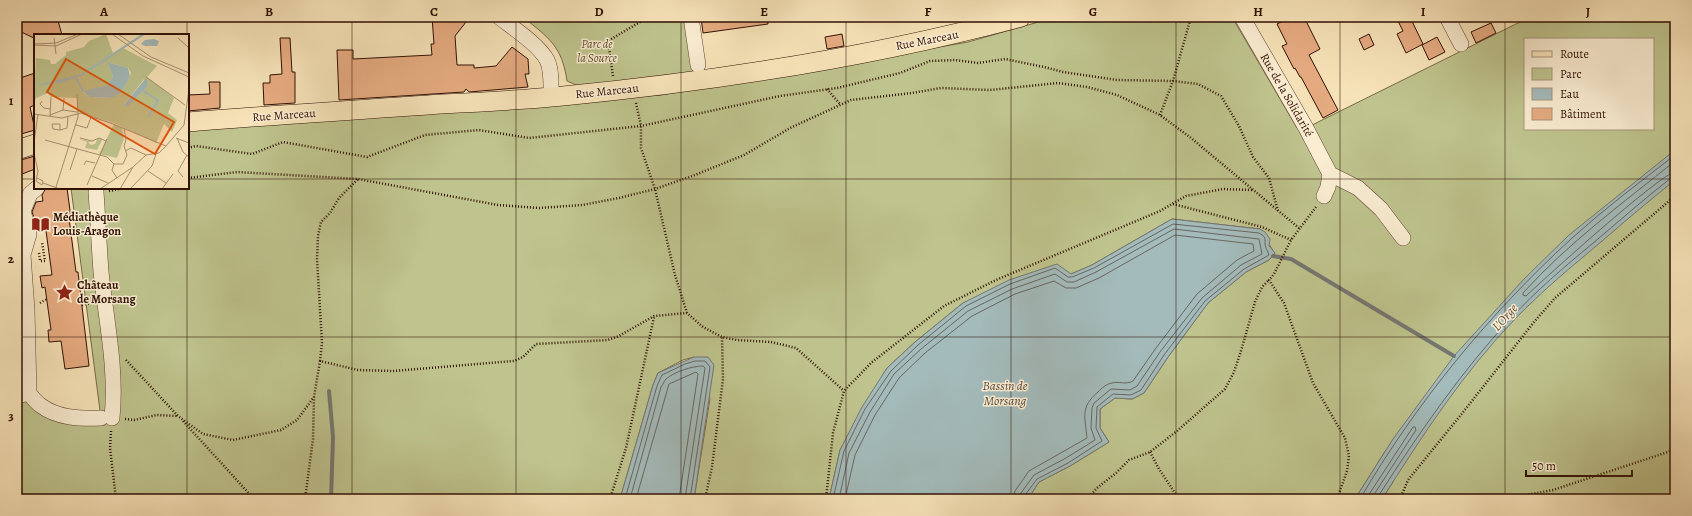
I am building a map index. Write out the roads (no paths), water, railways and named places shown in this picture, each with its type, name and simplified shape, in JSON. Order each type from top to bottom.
[{"type":"main road","name":"Rue Marceau","points":[[189,122],[282,114],[551,97],[615,91],[700,80],[855,54],[962,33],[1018,17]]},
{"type":"main road","points":[[17,150],[34,144]]},
{"type":"street","points":[[499,17],[543,54],[547,61],[551,97]]},
{"type":"street","points":[[691,17],[698,65]]},
{"type":"street","name":"Rue de la Solidarité","points":[[1242,17],[1306,128],[1330,174]]},
{"type":"street","points":[[1447,17],[1461,44]]},
{"type":"street","points":[[1324,196],[1328,187],[1330,174],[1358,188],[1381,210],[1403,238]]},
{"type":"street","points":[[36,189],[30,194],[23,211],[29,234],[20,257],[27,310],[23,394],[39,405],[54,412],[75,418],[106,418],[114,397],[110,342],[101,272],[96,192]]},
{"type":"water","name":"L'Orge","points":[[1675,150],[1675,180],[1628,218],[1546,289],[1515,319],[1478,361],[1444,406],[1382,499],[1355,499],[1393,439],[1454,356],[1524,279],[1569,235]]},
{"type":"water","name":"Bassin de Morsang","points":[[1172,219],[1260,229],[1265,232],[1270,239],[1269,246],[1275,253],[1269,260],[1246,272],[1208,303],[1168,357],[1144,393],[1132,399],[1115,398],[1100,409],[1100,428],[1109,442],[1070,466],[1039,482],[1028,499],[829,499],[840,450],[862,407],[887,368],[915,342],[963,303],[1009,280],[1057,264],[1071,274],[1092,265]]},
{"type":"water","points":[[694,357],[708,357],[714,365],[694,499],[620,499],[653,385],[658,373]]},
{"type":"waterway","points":[[1273,256],[1291,259],[1454,356]]},
{"type":"waterway","points":[[329,391],[333,437],[331,499]]},
{"type":"place","name":"Médiathèque Louis-Aragon","points":[[40,224]]},
{"type":"place","name":"Château de Morsang","points":[[64,292]]},
{"type":"park label","name":"Parc de la Source","points":[[597,51]]}]
